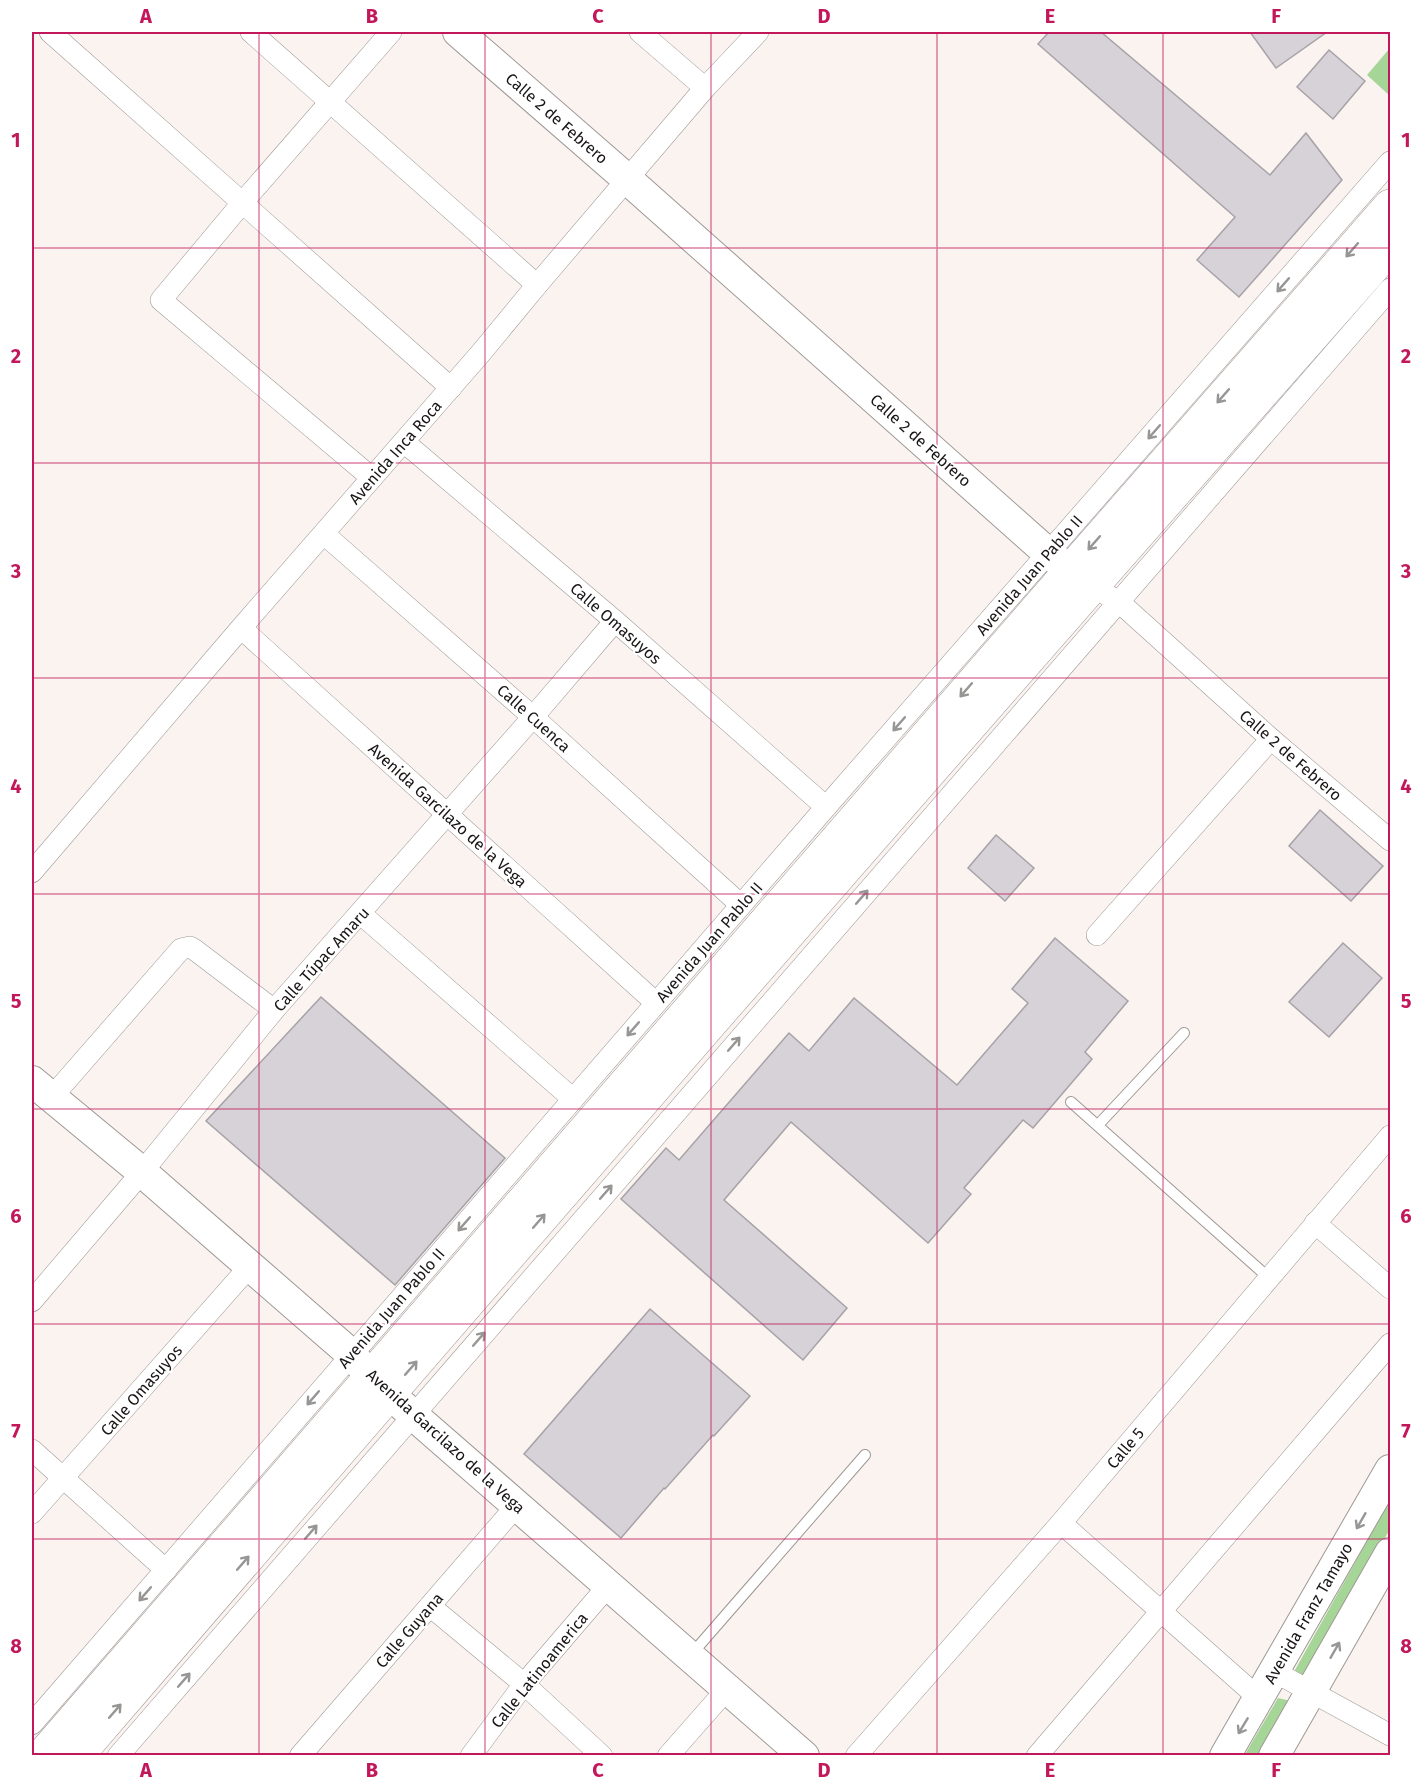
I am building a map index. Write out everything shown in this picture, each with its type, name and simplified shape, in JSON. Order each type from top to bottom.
[{"type":"highway","name":"Avenida Juan Pablo II","points":[[1082,578],[1390,206]]},
{"type":"highway","name":"Avenida Juan Pablo II","points":[[42,1755],[370,1375],[1082,578],[1390,248]]},
{"type":"highway","name":"Avenida Juan Pablo II","points":[[77,1755],[370,1375]]},
{"type":"street","points":[[50,32],[451,388]]},
{"type":"street","points":[[251,32],[537,285]]},
{"type":"street","points":[[372,478],[161,300],[391,32]]},
{"type":"street","name":"Calle 2 de Febrero","points":[[458,32],[1082,578],[1390,840]]},
{"type":"street","points":[[640,32],[705,88]]},
{"type":"street","name":"Avenida Inca Roca","points":[[32,872],[451,388],[705,88],[758,32]]},
{"type":"street","name":"Avenida Juan Pablo II","points":[[118,1755],[413,1415],[1082,578],[1390,162]]},
{"type":"street","name":"Avenida Juan Pablo II","points":[[32,1724],[166,1570],[370,1375],[573,1099],[826,807],[1082,578],[1390,289]]},
{"type":"street","name":"Calle Omasuyos","points":[[404,441],[615,621],[826,807]]},
{"type":"street","name":"Calle Cuenca","points":[[324,534],[533,717],[741,905]]},
{"type":"street","name":"Calle Túpac Amaru","points":[[32,1301],[142,1172],[274,1010],[361,914],[615,621]]},
{"type":"street","name":"Avenida Garcilazo de la Vega","points":[[241,628],[656,1003]]},
{"type":"street","points":[[1097,934],[1271,739]]},
{"type":"street","points":[[361,914],[573,1099]]},
{"type":"street","points":[[38,1090],[181,949],[195,950],[274,1010]]},
{"type":"street","name":"Avenida Garcilazo de la Vega","points":[[38,1090],[142,1172],[250,1266],[413,1415],[804,1755]]},
{"type":"street","name":"Calle 5","points":[[856,1755],[1061,1523],[1390,1136]]},
{"type":"street","points":[[1315,1223],[1390,1288]]},
{"type":"street","name":"Calle Omasuyos","points":[[32,1513],[250,1266]]},
{"type":"street","points":[[1037,1755],[1390,1344]]},
{"type":"street","points":[[32,1450],[166,1570]]},
{"type":"street","name":"Avenida Franz Tamayo","points":[[1225,1755],[1390,1470]]},
{"type":"street","name":"Calle Guyana","points":[[300,1755],[518,1504]]},
{"type":"street","points":[[1061,1523],[1252,1692],[1268,1684],[1311,1691],[1390,1736]]},
{"type":"street","points":[[1274,1755],[1390,1553]]},
{"type":"street","name":"Calle Latinoamerica","points":[[476,1754],[524,1684],[608,1586]]},
{"type":"street","points":[[430,1606],[524,1684],[603,1755]]},
{"type":"street","points":[[669,1755],[727,1689]]},
{"type":"lane","points":[[1098,1125],[1184,1034]]},
{"type":"lane","points":[[1071,1102],[1269,1278]]},
{"type":"lane","points":[[690,1656],[865,1455]]},
{"type":"green space","points":[[1390,48],[1390,96],[1367,75]]},
{"type":"green space","points":[[1390,1500],[1390,1529],[1306,1677],[1295,1670]]},
{"type":"green space","points":[[1278,1698],[1291,1701],[1260,1755],[1244,1756]]},
{"type":"building","points":[[1049,32],[1101,32],[1270,175],[1306,133],[1342,180],[1239,297],[1197,260],[1235,217],[1038,44]]},
{"type":"building","points":[[1250,32],[1327,32],[1276,68]]},
{"type":"building","points":[[1329,50],[1365,81],[1333,119],[1297,87]]},
{"type":"building","points":[[1320,810],[1383,866],[1351,901],[1289,846]]},
{"type":"building","points":[[996,835],[1034,868],[1005,901],[968,868]]},
{"type":"building","points":[[1055,938],[1128,1001],[1085,1052],[1092,1059],[1033,1128],[1023,1120],[964,1188],[971,1194],[928,1243],[791,1122],[724,1200],[847,1308],[803,1360],[621,1199],[666,1148],[679,1160],[789,1033],[809,1051],[854,998],[957,1085],[1028,1003],[1012,989]]},
{"type":"building","points":[[1343,943],[1382,978],[1329,1037],[1289,1002]]},
{"type":"building","points":[[321,997],[505,1158],[395,1285],[206,1121]]},
{"type":"building","points":[[650,1309],[750,1396],[621,1538],[524,1454]]}]
